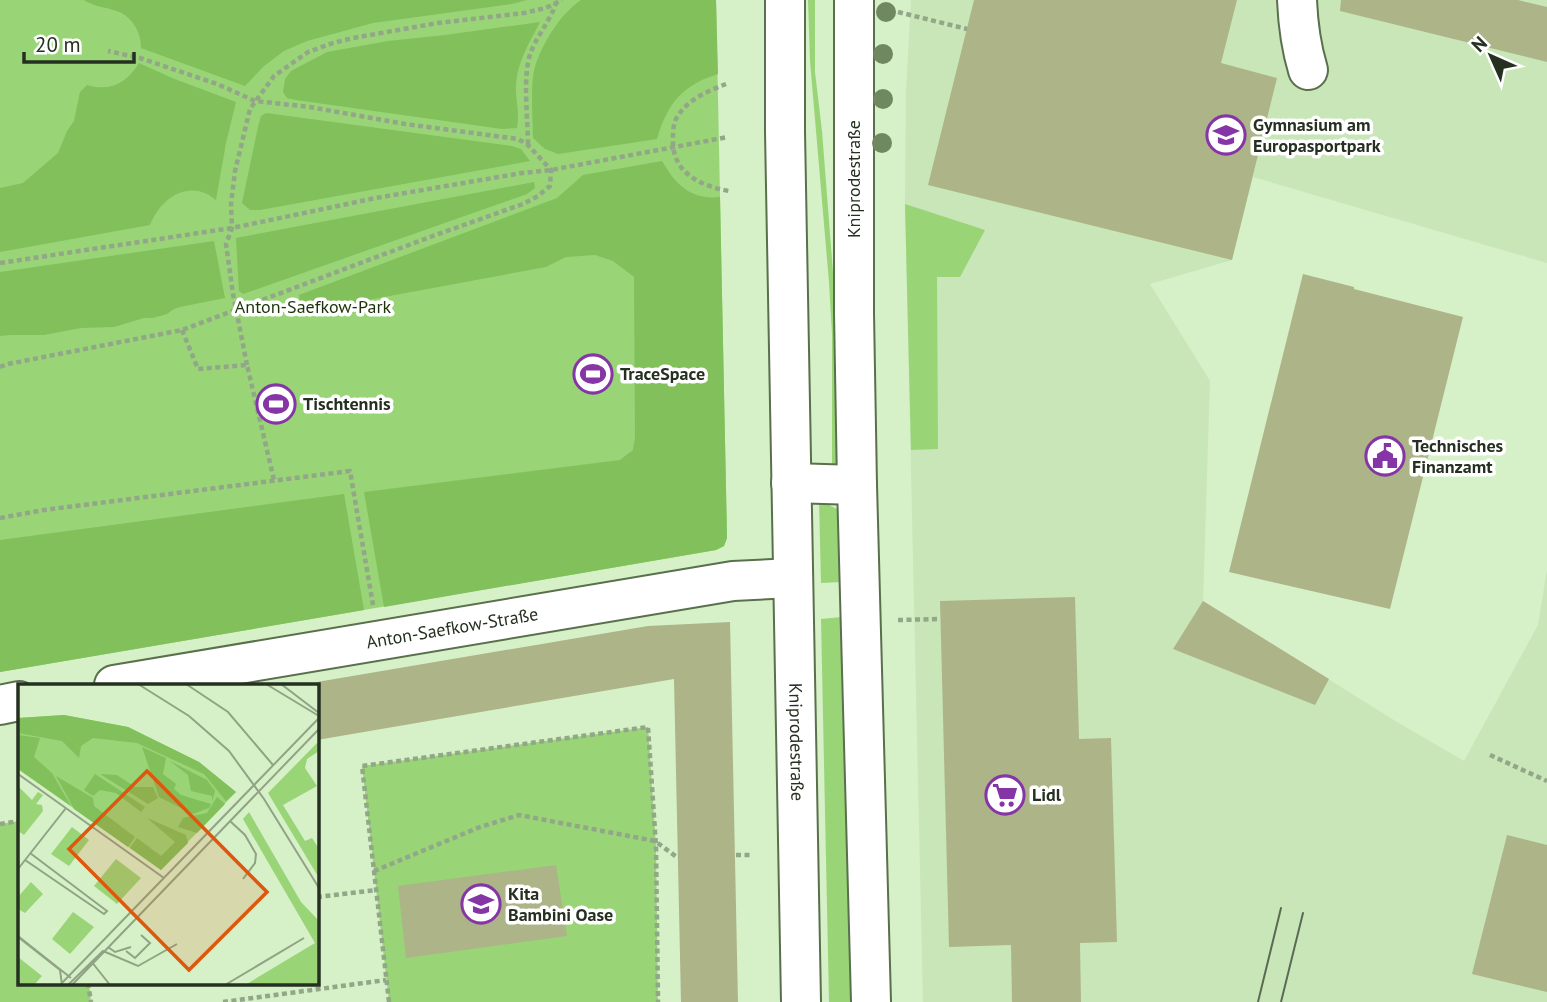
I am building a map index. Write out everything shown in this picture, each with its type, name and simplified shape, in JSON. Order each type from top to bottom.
[{"type":"street","name":"Kniprodestraße","points":[[785,0],[801,1002]]},
{"type":"street","name":"Kniprodestraße","points":[[854,0],[857,485],[871,1002]]},
{"type":"street","points":[[1297,0],[1298,25],[1308,70]]},
{"type":"street","points":[[791,483],[857,485]]},
{"type":"street","name":"Anton-Saefkow-Straße","points":[[120,684],[733,581],[793,578]]},
{"type":"street","points":[[0,705],[18,701]]},
{"type":"path","points":[[274,480],[247,365],[226,244],[232,228],[231,204],[235,172],[250,109],[274,76],[308,52],[333,43],[353,37],[438,23],[524,13],[546,8],[562,0]]},
{"type":"path","points":[[528,145],[527,87],[530,54],[556,4]]},
{"type":"path","points":[[898,12],[967,29]]},
{"type":"path","points":[[0,368],[182,331],[523,204],[550,186],[551,170],[528,145],[518,139],[255,101],[217,84],[140,58],[108,51]]},
{"type":"path","points":[[726,84],[698,97],[685,107],[676,119],[673,146],[678,163],[694,180],[729,191]]},
{"type":"path","points":[[0,262],[232,228],[376,198],[551,170],[728,137]]},
{"type":"path","points":[[182,331],[198,369],[247,365]]},
{"type":"path","points":[[0,517],[350,471],[374,617]]},
{"type":"path","points":[[898,620],[940,619]]},
{"type":"path","points":[[389,1002],[362,766],[648,727],[655,841],[657,1002]]},
{"type":"path","points":[[1490,755],[1547,781]]},
{"type":"path","points":[[374,872],[480,827],[519,815],[655,841],[678,858]]},
{"type":"path","points":[[0,824],[18,821]]},
{"type":"path","points":[[736,855],[751,855]]},
{"type":"path","points":[[318,897],[376,890]]},
{"type":"path","points":[[223,1002],[386,979]]},
{"type":"path","points":[[89,984],[91,1002]]},
{"type":"shaded area","points":[[911,0],[1547,0],[1547,263],[1253,177],[1232,260],[1150,284],[1210,381],[1203,601],[1464,761],[1538,625],[1547,570],[1547,1002],[923,1002],[905,204],[906,93]]},
{"type":"green space","name":"Anton-Saefkow-Park","points":[[0,0],[716,0],[727,538],[724,546],[716,550],[0,672]]},
{"type":"green space","points":[[84,0],[527,0],[373,23],[307,41],[284,51],[264,66],[245,86],[141,48],[138,31],[128,17]]},
{"type":"green space","points":[[581,0],[716,0],[718,74],[695,84],[678,98],[671,106],[657,139],[558,154],[545,149],[533,138],[532,92],[535,67],[553,30]]},
{"type":"green space","points":[[808,0],[815,0],[815,72],[835,298],[840,464],[832,464],[832,334],[810,61]]},
{"type":"green space","points":[[540,22],[517,75],[517,128],[502,129],[296,100],[287,98],[283,92],[285,79],[291,71],[327,52],[388,41]]},
{"type":"green space","points":[[139,63],[236,102],[216,200],[206,194],[187,191],[177,194],[161,206],[150,225],[0,252],[0,188],[23,183],[58,153],[74,121],[80,92],[87,85],[103,87],[117,84],[129,76]]},
{"type":"green space","points":[[266,113],[512,146],[521,149],[530,161],[250,210],[242,203],[258,127],[261,116]]},
{"type":"green space","points":[[662,161],[685,189],[701,196],[720,197],[727,538],[724,546],[716,550],[384,607],[364,492],[620,460],[633,450],[634,277],[613,261],[595,255],[566,257],[546,267],[357,302],[307,315],[300,305],[299,295],[557,198],[583,175]]},
{"type":"green space","points":[[534,182],[535,188],[527,194],[243,294],[239,291],[236,238]]},
{"type":"green space","points":[[905,204],[985,230],[960,277],[937,277],[938,449],[911,450]]},
{"type":"green space","points":[[214,241],[225,298],[180,307],[167,314],[114,327],[81,328],[44,335],[0,336],[0,272]]},
{"type":"green space","points":[[344,494],[364,610],[0,672],[0,540]]},
{"type":"green space","points":[[819,500],[839,510],[842,582],[821,583]]},
{"type":"green space","points":[[842,617],[852,1002],[829,1002],[821,619]]},
{"type":"green space","points":[[648,727],[656,846],[658,1002],[389,1002],[362,766]]},
{"type":"green space","points":[[18,821],[18,984],[89,984],[91,1002],[0,1002],[0,824]]},
{"type":"building","points":[[974,0],[1237,0],[1221,63],[1277,78],[1232,260],[928,185]]},
{"type":"building","points":[[1341,0],[1518,0],[1547,7],[1547,62],[1340,11]]},
{"type":"building","points":[[1303,274],[1463,317],[1390,609],[1229,572]]},
{"type":"building","points":[[1075,597],[1079,739],[1111,738],[1117,942],[1080,943],[1081,1002],[1012,1002],[1011,945],[949,947],[940,601]]},
{"type":"building","points":[[1203,601],[1329,679],[1315,705],[1173,649]]},
{"type":"building","points":[[730,622],[738,1002],[681,1002],[674,679],[318,740],[317,682],[648,626]]},
{"type":"building","points":[[1507,835],[1547,845],[1547,992],[1472,974]]},
{"type":"building","name":"Kita Bambini Oase","points":[[556,865],[567,936],[406,958],[398,886]]},
{"type":"tram line","points":[[1258,1002],[1281,908]]},
{"type":"tram line","points":[[1281,1002],[1303,913]]},
{"type":"place","name":"Gymnasium am Europasportpark","points":[[1226,135]]},
{"type":"place","name":"TraceSpace","points":[[593,374]]},
{"type":"place","name":"Tischtennis","points":[[276,404]]},
{"type":"place","name":"Technisches Finanzamt","points":[[1385,456]]},
{"type":"place","name":"Lidl","points":[[1005,795]]},
{"type":"place","name":"Kita Bambini Oase","points":[[481,904]]}]
